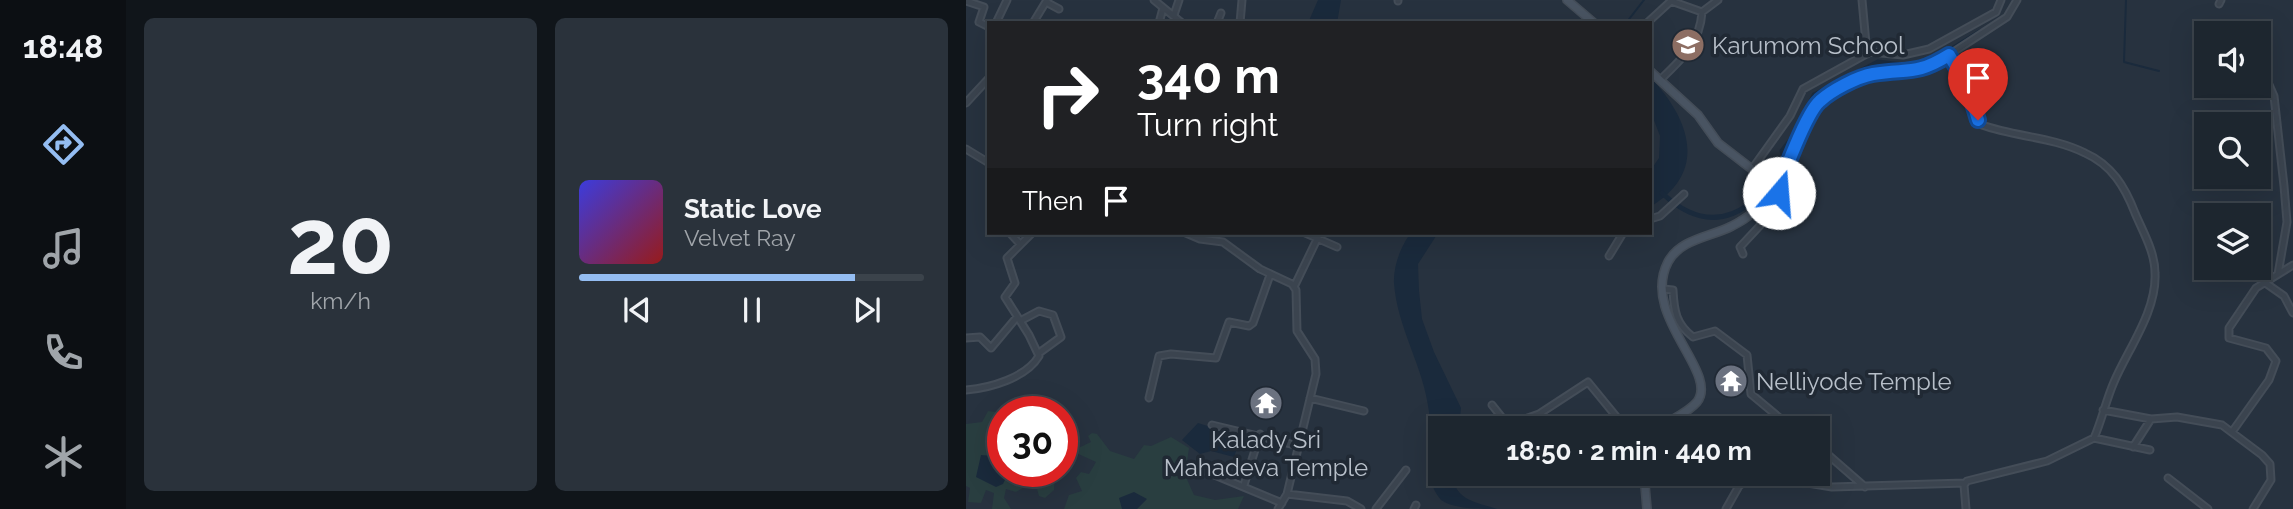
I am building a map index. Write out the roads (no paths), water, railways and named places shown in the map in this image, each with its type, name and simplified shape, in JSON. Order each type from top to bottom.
[{"type":"main road","points":[[1567,0],[1592,21]]},
{"type":"main road","points":[[1652,73],[1698,115],[1718,143],[1779,190],[1733,226],[1688,243],[1673,255],[1663,273],[1663,307],[1668,321],[1692,359],[1701,389],[1699,399],[1677,416]]},
{"type":"main road","points":[[1645,486],[1647,509]]},
{"type":"street","points":[[997,21],[1007,0]]},
{"type":"street","points":[[1154,0],[1180,21]]},
{"type":"street","points":[[1174,15],[1178,0]]},
{"type":"street","points":[[1240,21],[1242,0]]},
{"type":"street","points":[[1660,80],[1693,46],[1701,29],[1702,12],[1718,0]]},
{"type":"street","points":[[1861,0],[1867,54]]},
{"type":"street","points":[[1752,169],[1790,116],[1803,89],[1867,54],[1879,52],[1903,55],[1929,49],[1996,12],[2001,0]]},
{"type":"street","points":[[1743,254],[1740,247],[1767,219],[1784,184],[1801,133],[1820,101],[1871,74],[1914,72],[1929,68],[2007,17],[2017,0]]},
{"type":"street","points":[[966,1],[984,7],[979,22],[987,26]]},
{"type":"street","points":[[1034,21],[1047,1],[1059,9]]},
{"type":"street","points":[[1649,21],[1671,1],[1702,12]]},
{"type":"street","points":[[1160,21],[1163,8]]},
{"type":"street","points":[[1218,21],[1221,13]]},
{"type":"street","points":[[1949,54],[1963,76],[1982,125],[2040,138],[2088,154],[2116,175],[2128,195],[2152,251],[2155,284],[2144,319],[2103,410],[2094,438]]},
{"type":"street","points":[[966,103],[987,80]]},
{"type":"street","points":[[2271,89],[2274,96],[2287,222],[2278,274]]},
{"type":"street","points":[[966,149],[987,162]]},
{"type":"street","points":[[1652,218],[1665,211],[1684,194]]},
{"type":"street","points":[[1012,235],[1020,244]]},
{"type":"street","points":[[1030,235],[1007,258],[1016,283],[1005,298],[1039,352]]},
{"type":"street","points":[[1191,235],[1223,242],[1270,275],[1294,287]]},
{"type":"street","points":[[1308,235],[1337,247]]},
{"type":"street","points":[[1205,471],[1244,485],[1280,506],[1287,494],[1316,374],[1315,359],[1297,331],[1294,287],[1319,235]]},
{"type":"street","points":[[1609,256],[1622,235]]},
{"type":"street","points":[[2232,432],[2274,370],[2276,361],[2270,351],[2255,343],[2234,341],[2228,334],[2256,288],[2293,265]]},
{"type":"street","points":[[1149,398],[1159,356],[1171,354],[1216,358],[1230,322],[1249,326],[1253,323],[1270,275]]},
{"type":"street","points":[[2264,282],[2284,296],[2293,313]]},
{"type":"street","points":[[1662,289],[1673,290],[1677,321],[1685,331],[1693,337],[1715,331],[1747,355],[1751,394],[1777,416]]},
{"type":"street","points":[[966,338],[980,337],[991,348],[1018,319],[1040,310],[1054,315],[1061,337],[1039,352],[1030,367],[989,386],[966,390]]},
{"type":"street","points":[[1533,416],[1588,382],[1616,416]]},
{"type":"street","points":[[1310,398],[1364,411]]},
{"type":"street","points":[[1492,405],[1501,416]]},
{"type":"street","points":[[2103,410],[2151,419],[2197,419],[2222,425],[2267,459],[2272,471],[2272,480],[2253,509]]},
{"type":"street","points":[[2133,447],[2151,419]]},
{"type":"street","points":[[1212,425],[1299,446]]},
{"type":"street","points":[[1244,485],[1260,435]]},
{"type":"street","points":[[1726,509],[1739,485],[1765,476],[1832,487],[1965,484],[2047,461],[2094,438],[2150,450]]},
{"type":"street","points":[[1830,456],[1865,487]]},
{"type":"street","points":[[1376,509],[1406,470]]},
{"type":"street","points":[[2168,478],[2208,509]]},
{"type":"street","points":[[1965,484],[1966,509]]},
{"type":"street","points":[[1287,494],[1347,501],[1361,509]]},
{"type":"water","points":[[1318,0],[1341,0],[1337,21],[1309,21]]},
{"type":"water","points":[[1652,79],[1675,110],[1687,145],[1681,178],[1669,193],[1652,206],[1652,168],[1659,158],[1660,136],[1652,115]]},
{"type":"water","points":[[1410,235],[1437,235],[1418,264],[1422,319],[1434,352],[1461,408],[1460,416],[1429,416],[1422,379],[1396,300],[1394,283],[1398,256]]},
{"type":"water","points":[[1198,423],[1233,434],[1243,431],[1234,457],[1211,451],[1200,454],[1182,440]]},
{"type":"water","points":[[981,455],[987,456],[987,482],[976,477]]},
{"type":"water","points":[[1433,486],[1455,486],[1468,499],[1497,509],[1467,508],[1446,503]]},
{"type":"water","points":[[1134,492],[1147,499],[1137,509],[1122,509],[1119,498]]},
{"type":"waterway","points":[[1628,21],[1644,0]]},
{"type":"waterway","points":[[2126,0],[2124,62],[2159,71]]},
{"type":"waterway","points":[[1662,193],[1681,207],[1699,215],[1716,217],[1732,214],[1761,193],[1773,176],[1784,157],[1782,151],[1796,133],[1814,95],[1878,62],[1919,67],[1980,32]]},
{"type":"place","name":"Karumom School","points":[[1688,45]]},
{"type":"place","name":"Nelliyode Temple","points":[[1731,381]]},
{"type":"place","name":"Kalady Sri Mahadeva Temple","points":[[1266,403]]}]
